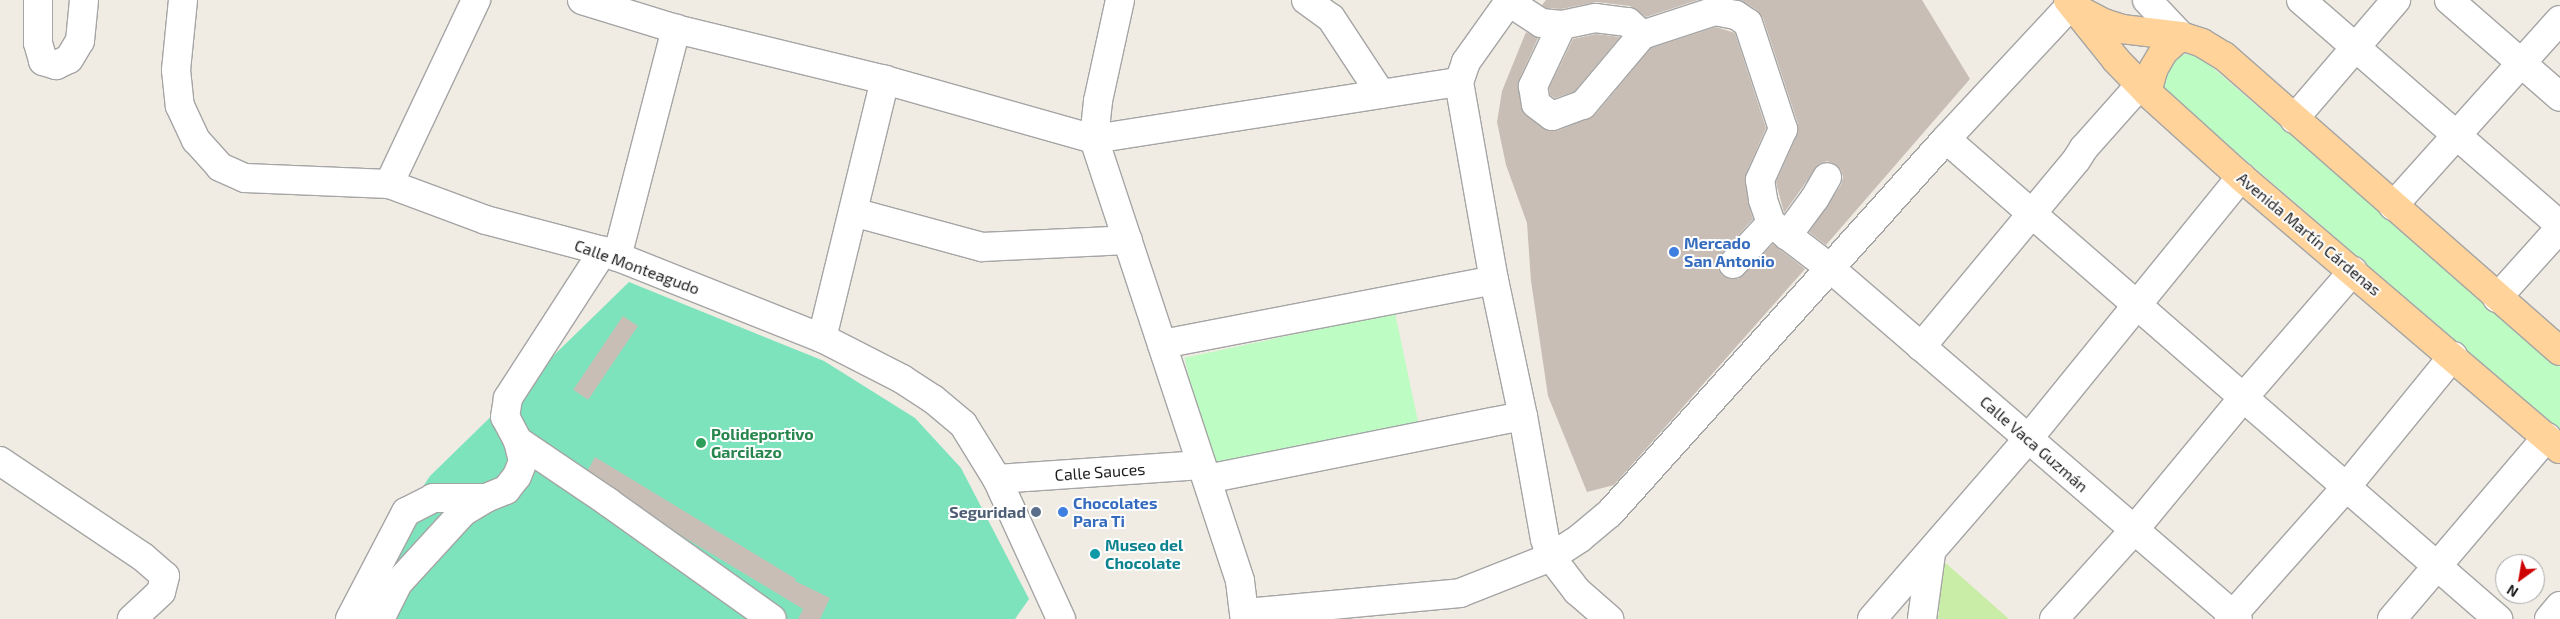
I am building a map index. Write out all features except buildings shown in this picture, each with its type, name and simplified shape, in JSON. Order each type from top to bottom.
[{"type":"main road","points":[[2069,3],[2104,23],[2122,29],[2181,36],[2202,43],[2224,56],[2497,298],[2560,351]]},
{"type":"main road","name":"Avenida Martín Cárdenas","points":[[2069,3],[2144,89],[2241,177],[2553,443]]},
{"type":"main road","points":[[2144,89],[2164,51],[2181,36]]},
{"type":"street","points":[[38,0],[38,43],[43,61],[56,65],[69,59],[80,41],[84,0]]},
{"type":"street","name":"Calle Monteagudo","points":[[183,0],[176,70],[180,106],[196,140],[220,167],[245,178],[389,184],[486,220],[610,254],[822,338],[902,379],[933,399],[964,424],[998,479],[1061,619]]},
{"type":"street","points":[[389,184],[476,0]]},
{"type":"street","points":[[582,0],[676,28],[885,80],[1094,139],[1459,82]]},
{"type":"street","points":[[1120,0],[1098,101],[1094,139],[1240,581],[1245,616],[1408,609],[1460,593],[1551,557],[1580,538],[1610,513],[2069,3]]},
{"type":"street","points":[[1306,0],[1331,18],[1381,94]]},
{"type":"street","points":[[2147,0],[2181,36]]},
{"type":"street","points":[[2301,0],[2560,226],[2497,298]]},
{"type":"street","points":[[2294,119],[2396,0]]},
{"type":"street","points":[[2449,0],[2560,97]]},
{"type":"street","points":[[1609,619],[1577,591],[1551,557],[1545,539],[1523,416],[1494,280],[1459,82],[1466,62],[1510,1],[1541,24],[1562,25],[1595,18],[1628,22],[1642,35]]},
{"type":"street","points":[[1562,25],[1533,86],[1536,104],[1552,116],[1583,105],[1642,35],[1715,11],[1736,14],[1748,23],[1783,128],[1760,180],[1763,200],[1779,230]]},
{"type":"street","points":[[2393,206],[2560,20]]},
{"type":"street","points":[[380,619],[398,584],[463,512],[486,498],[506,490],[517,476],[523,461],[518,442],[506,416],[508,398],[610,254],[676,28]]},
{"type":"street","points":[[822,338],[885,80]]},
{"type":"street","points":[[1921,347],[2077,159],[2084,148],[2144,89]]},
{"type":"street","points":[[1946,139],[2498,619]]},
{"type":"street","points":[[1733,264],[1779,230],[1815,198],[1827,177]]},
{"type":"street","points":[[1872,619],[2028,439],[2241,177]]},
{"type":"street","points":[[853,212],[982,247],[1128,240]]},
{"type":"street","name":"Calle Vaca Guzmán","points":[[1779,230],[1830,268],[2134,530],[2233,618]]},
{"type":"street","points":[[2054,619],[2134,530],[2243,398],[2353,271]]},
{"type":"street","points":[[1162,344],[1494,280]]},
{"type":"street","points":[[2233,618],[2347,486],[2453,356]]},
{"type":"street","name":"Calle Sauces","points":[[998,479],[1204,472],[1523,416]]},
{"type":"street","points":[[518,442],[608,502],[772,619]]},
{"type":"street","points":[[2392,619],[2438,566],[2553,443]]},
{"type":"street","points":[[0,460],[142,557],[165,576],[161,592],[132,619]]},
{"type":"street","points":[[350,619],[406,512],[433,498],[486,498]]},
{"type":"street","points":[[1922,619],[1931,553]]},
{"type":"street","points":[[2549,619],[2560,606]]},
{"type":"green space","points":[[2192,54],[2205,61],[2560,367],[2560,431],[2162,88],[2157,78],[2181,55]]},
{"type":"green space","name":"Polideportivo Garcilazo","points":[[629,282],[824,361],[915,418],[961,468],[1029,599],[1015,619],[336,619],[430,476]]},
{"type":"green space","points":[[1395,313],[1421,434],[1210,479],[1185,358]]},
{"type":"green space","points":[[1940,558],[2009,619],[1937,619],[1939,613]]},
{"type":"place","name":"Mercado San Antonio","points":[[1674,252]]},
{"type":"place","name":"Polideportivo Garcilazo","points":[[701,443]]},
{"type":"place","name":"Seguridad","points":[[1036,512]]},
{"type":"place","name":"Chocolates Para Ti","points":[[1063,512]]},
{"type":"place","name":"Museo del Chocolate","points":[[1095,554]]}]
